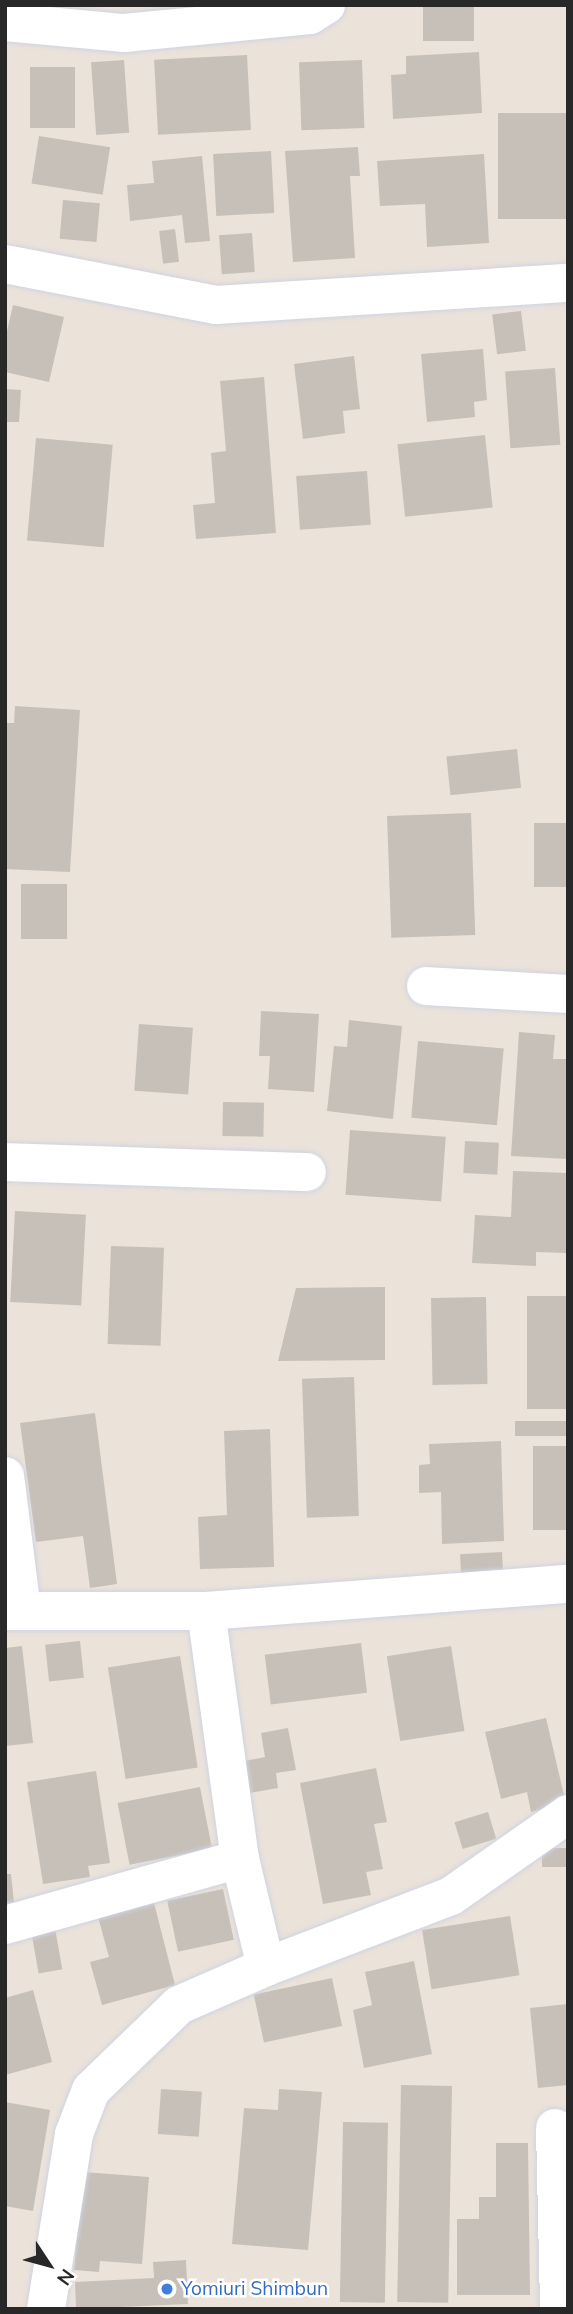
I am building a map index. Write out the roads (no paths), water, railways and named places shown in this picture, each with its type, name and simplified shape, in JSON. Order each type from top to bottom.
[{"type":"street","points":[[5,22],[124,33],[310,15],[326,5]]},
{"type":"street","points":[[5,264],[216,305],[568,283]]},
{"type":"street","points":[[426,986],[568,994]]},
{"type":"street","points":[[5,1162],[307,1172]]},
{"type":"street","points":[[5,1476],[14,1611],[206,1611],[568,1584]]},
{"type":"street","points":[[206,1611],[240,1859],[266,1967]]},
{"type":"street","points":[[46,2309],[74,2134],[91,2090],[179,2005],[266,1967],[451,1896],[568,1814]]},
{"type":"street","points":[[5,1925],[240,1859]]},
{"type":"street","points":[[555,2128],[559,2309]]},
{"type":"place","name":"Yomiuri Shimbun","points":[[167,2289]]}]
